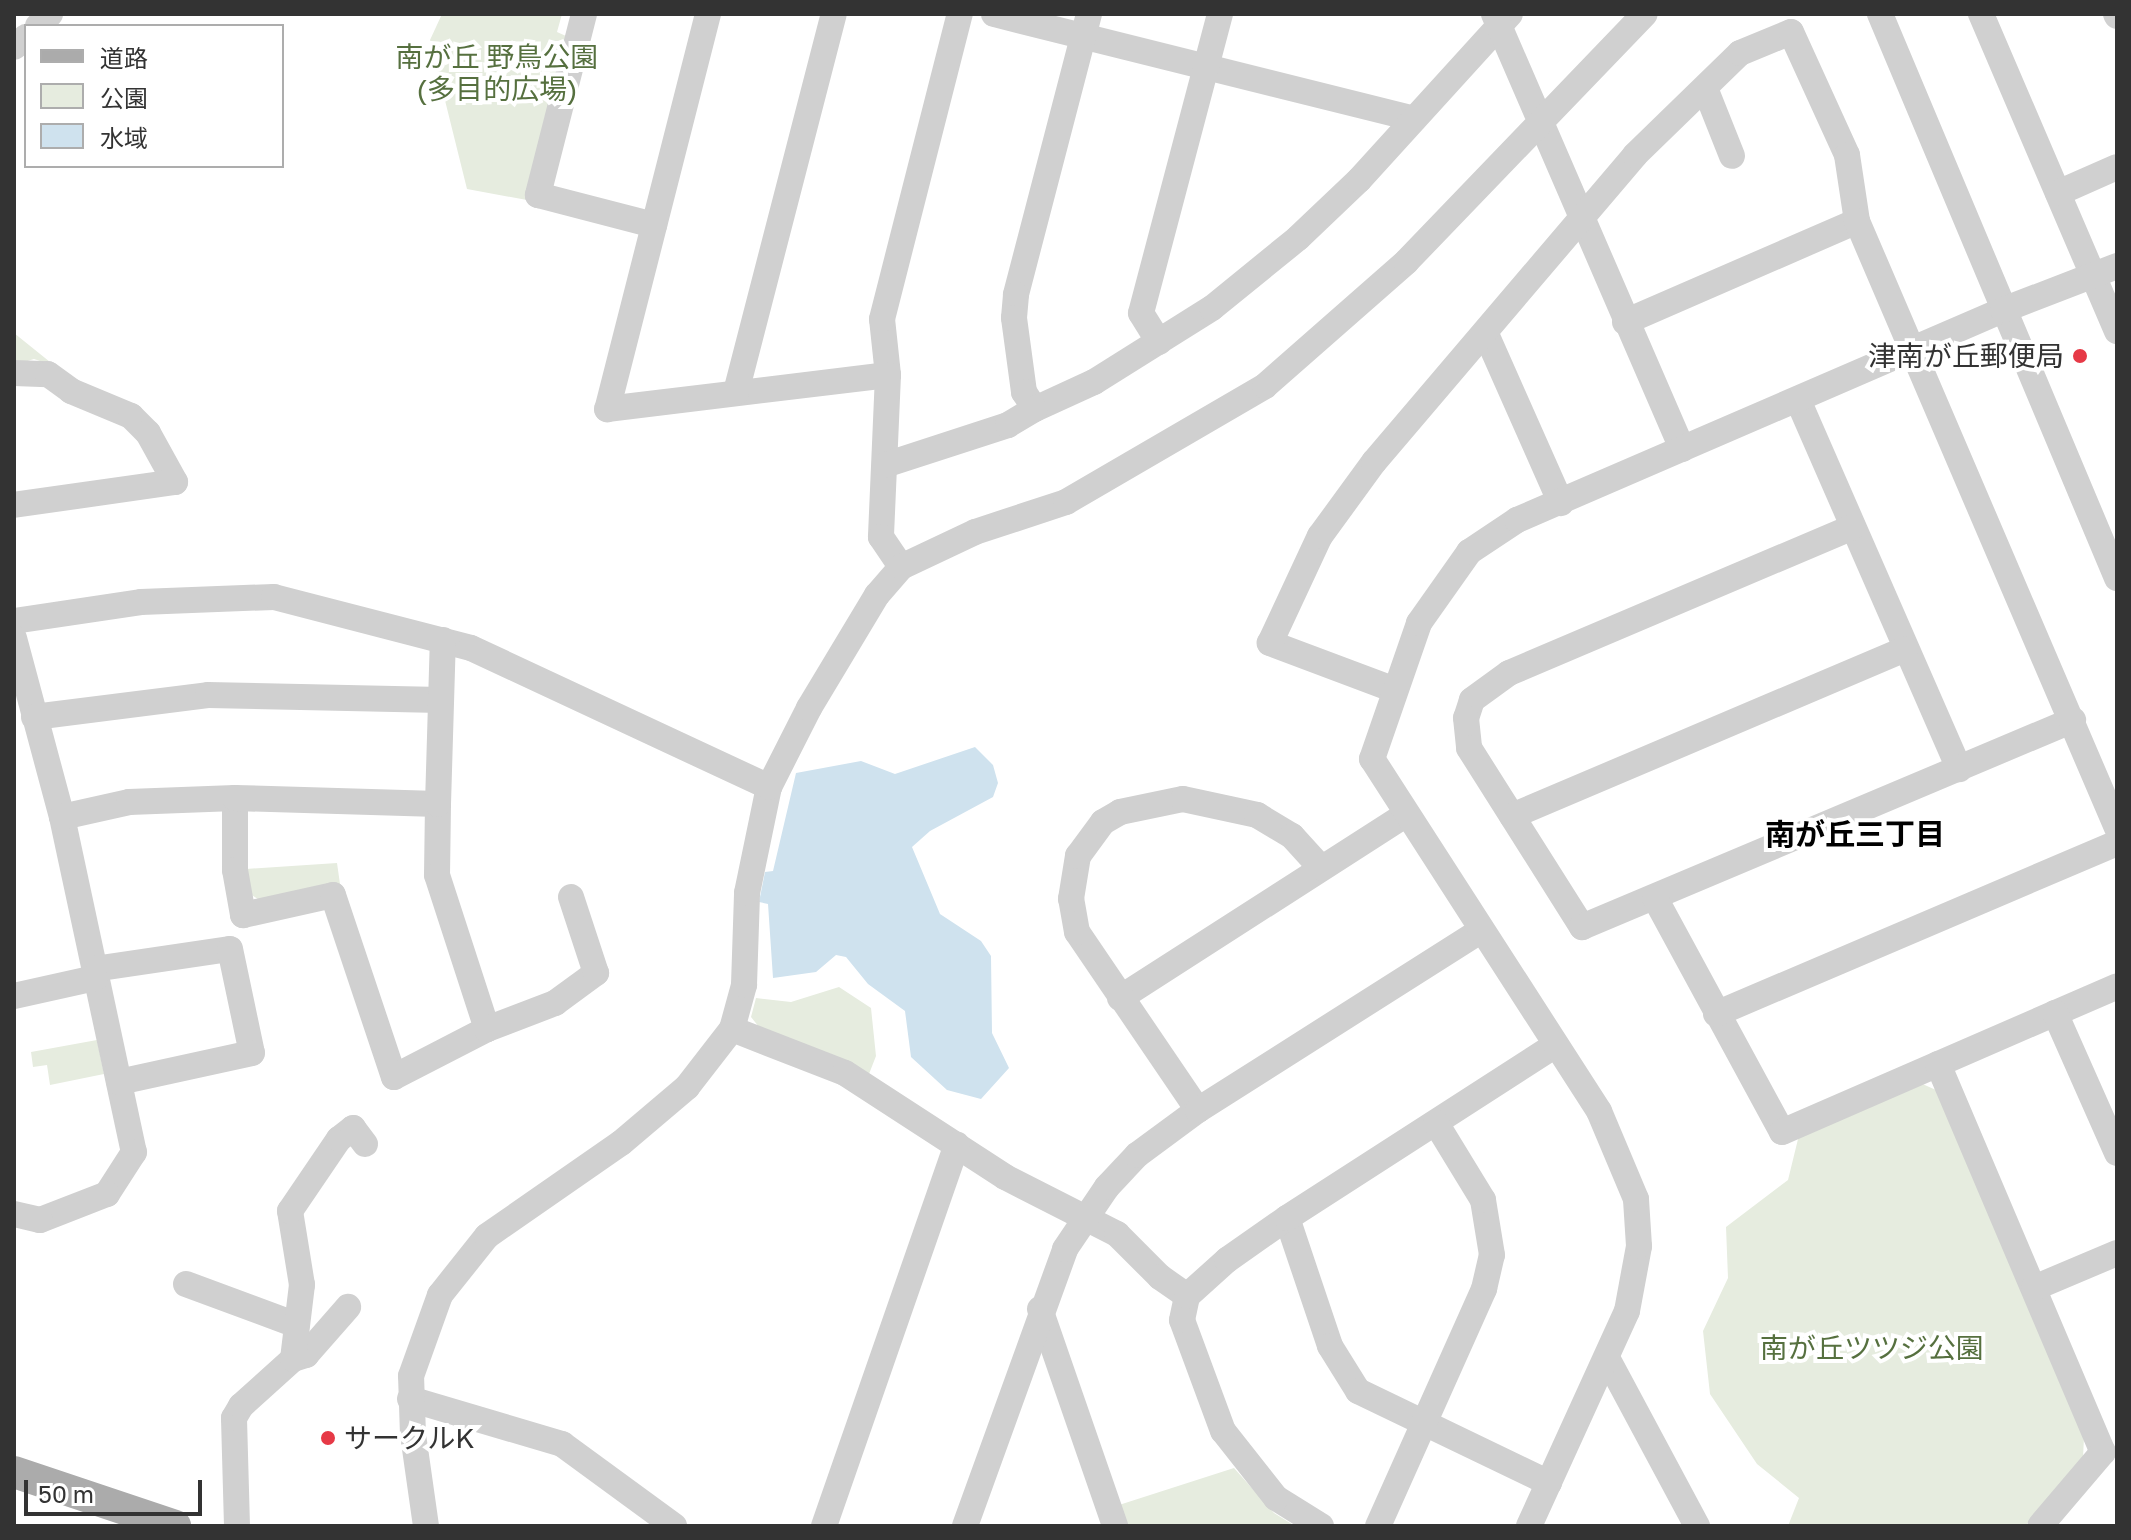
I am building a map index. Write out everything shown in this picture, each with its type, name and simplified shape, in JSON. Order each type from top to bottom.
[{"type":"main road","points":[[14,1472],[175,1526]]},
{"type":"street","points":[[584,14],[538,195],[654,225]]},
{"type":"street","points":[[708,14],[607,409],[888,375]]},
{"type":"street","points":[[736,392],[834,14]]},
{"type":"street","points":[[901,567],[881,537],[888,375],[882,319],[960,14]]},
{"type":"street","points":[[994,14],[1086,25],[1207,67],[1414,119]]},
{"type":"street","points":[[1159,342],[1141,313],[1220,14]]},
{"type":"street","points":[[426,1526],[410,1399],[411,1376],[440,1295],[487,1236],[654,1115],[699,1074],[732,1029],[744,985],[747,893],[769,787],[855,625],[901,567],[975,532],[1066,502],[1265,386],[1406,262],[1645,14]]},
{"type":"street","points":[[1880,14],[2117,578]]},
{"type":"street","points":[[1981,14],[2117,331]]},
{"type":"street","points":[[885,465],[1008,425],[1094,382],[1212,308],[1298,238],[1414,119],[1501,18],[1579,220],[1682,449]]},
{"type":"street","points":[[1035,409],[1024,392],[1014,318],[1016,295],[1086,25]]},
{"type":"street","points":[[1395,690],[1270,643],[1320,536],[1345,497],[1635,155],[1740,53],[1791,32],[1847,155],[1857,221],[2117,828]]},
{"type":"street","points":[[1705,88],[1732,156]]},
{"type":"street","points":[[2058,193],[2117,167]]},
{"type":"street","points":[[1625,322],[1857,221]]},
{"type":"street","points":[[1529,1526],[1607,1358],[1633,1292],[1639,1246],[1636,1199],[1610,1132],[1372,759],[1431,599],[1469,552],[1517,520],[1915,352],[2003,310],[2117,266]]},
{"type":"street","points":[[1486,334],[1561,503]]},
{"type":"street","points":[[14,373],[48,374],[71,391],[131,416],[148,433],[175,482],[14,505]]},
{"type":"street","points":[[1798,400],[1959,769]]},
{"type":"street","points":[[1853,527],[1482,690],[1466,718],[1469,748],[1582,927],[2073,720]]},
{"type":"street","points":[[14,621],[141,602],[274,597],[443,640],[511,664],[769,787]]},
{"type":"street","points":[[14,638],[62,817],[134,1152],[107,1194],[40,1220],[14,1214]]},
{"type":"street","points":[[443,640],[437,875],[487,1029]]},
{"type":"street","points":[[1512,816],[1905,649]]},
{"type":"street","points":[[34,717],[208,695],[441,700]]},
{"type":"street","points":[[62,817],[129,802],[235,798],[438,804]]},
{"type":"street","points":[[235,798],[235,870],[243,915],[333,895],[394,1077],[487,1029],[555,1003],[596,973],[571,897]]},
{"type":"street","points":[[1198,1110],[1077,932],[1071,899],[1078,856],[1103,822],[1120,812],[1166,801],[1218,803],[1274,823],[1321,868]]},
{"type":"street","points":[[1120,998],[1405,815]]},
{"type":"street","points":[[1716,1014],[2117,843]]},
{"type":"street","points":[[1655,898],[1782,1132],[2117,986]]},
{"type":"street","points":[[965,1526],[1040,1309],[1082,1218],[1137,1155],[1198,1110],[1482,930]]},
{"type":"street","points":[[14,996],[95,974],[230,949],[252,1053],[119,1082]]},
{"type":"street","points":[[2055,1013],[2117,1153]]},
{"type":"street","points":[[732,1029],[845,1073],[957,1145],[1082,1218],[1117,1234],[1160,1277],[1187,1296]]},
{"type":"street","points":[[1321,1526],[1276,1498],[1223,1431],[1182,1320],[1187,1296],[1227,1260],[1287,1218],[1554,1046]]},
{"type":"street","points":[[1938,1064],[2103,1452],[2040,1526]]},
{"type":"street","points":[[1378,1526],[1484,1289],[1492,1255],[1483,1200],[1436,1123]]},
{"type":"street","points":[[293,1359],[302,1285],[290,1211],[339,1139],[353,1128],[365,1144]]},
{"type":"street","points":[[824,1526],[957,1145]]},
{"type":"street","points":[[1287,1218],[1330,1346],[1348,1378],[1370,1400],[1549,1483]]},
{"type":"street","points":[[2034,1288],[2117,1253]]},
{"type":"street","points":[[186,1284],[297,1325]]},
{"type":"street","points":[[237,1526],[234,1418],[241,1406],[293,1359],[306,1355],[348,1307]]},
{"type":"street","points":[[1040,1309],[1115,1526]]},
{"type":"street","points":[[1607,1358],[1686,1518]]},
{"type":"street","points":[[410,1399],[562,1444],[674,1526]]},
{"type":"green space","name":"南が丘 野鳥公園 (多目的広場)","points":[[442,14],[562,14],[557,32],[566,36],[527,200],[467,189],[430,40]]},
{"type":"green space","points":[[14,333],[55,366],[34,359],[14,365]]},
{"type":"green space","points":[[337,863],[340,884],[261,901],[250,894],[246,869]]},
{"type":"green space","points":[[839,987],[871,1008],[876,1056],[869,1074],[759,1027],[751,1017],[756,998],[791,1002]]},
{"type":"green space","points":[[97,1040],[104,1074],[50,1085],[47,1065],[33,1067],[31,1052]]},
{"type":"green space","name":"南が丘ツツジ公園","points":[[1918,1082],[1936,1090],[2084,1437],[2083,1458],[2025,1526],[1788,1526],[1799,1498],[1757,1464],[1710,1394],[1703,1331],[1728,1278],[1726,1227],[1788,1180],[1799,1135]]},
{"type":"green space","points":[[1234,1468],[1274,1513],[1295,1526],[1126,1526],[1119,1505]]},
{"type":"water","points":[[975,747],[993,765],[998,783],[993,797],[930,831],[912,847],[940,914],[981,941],[991,956],[992,1033],[1009,1068],[981,1099],[947,1090],[911,1057],[905,1011],[868,984],[846,957],[836,955],[816,972],[773,978],[768,904],[759,902],[765,872],[773,871],[796,773],[861,761],[895,774]]},
{"type":"place","name":"津南が丘郵便局","points":[[2080,356]]},
{"type":"place","name":"サークルK","points":[[328,1438]]},
{"type":"district","name":"南が丘三丁目","points":[[1855,834]]}]
